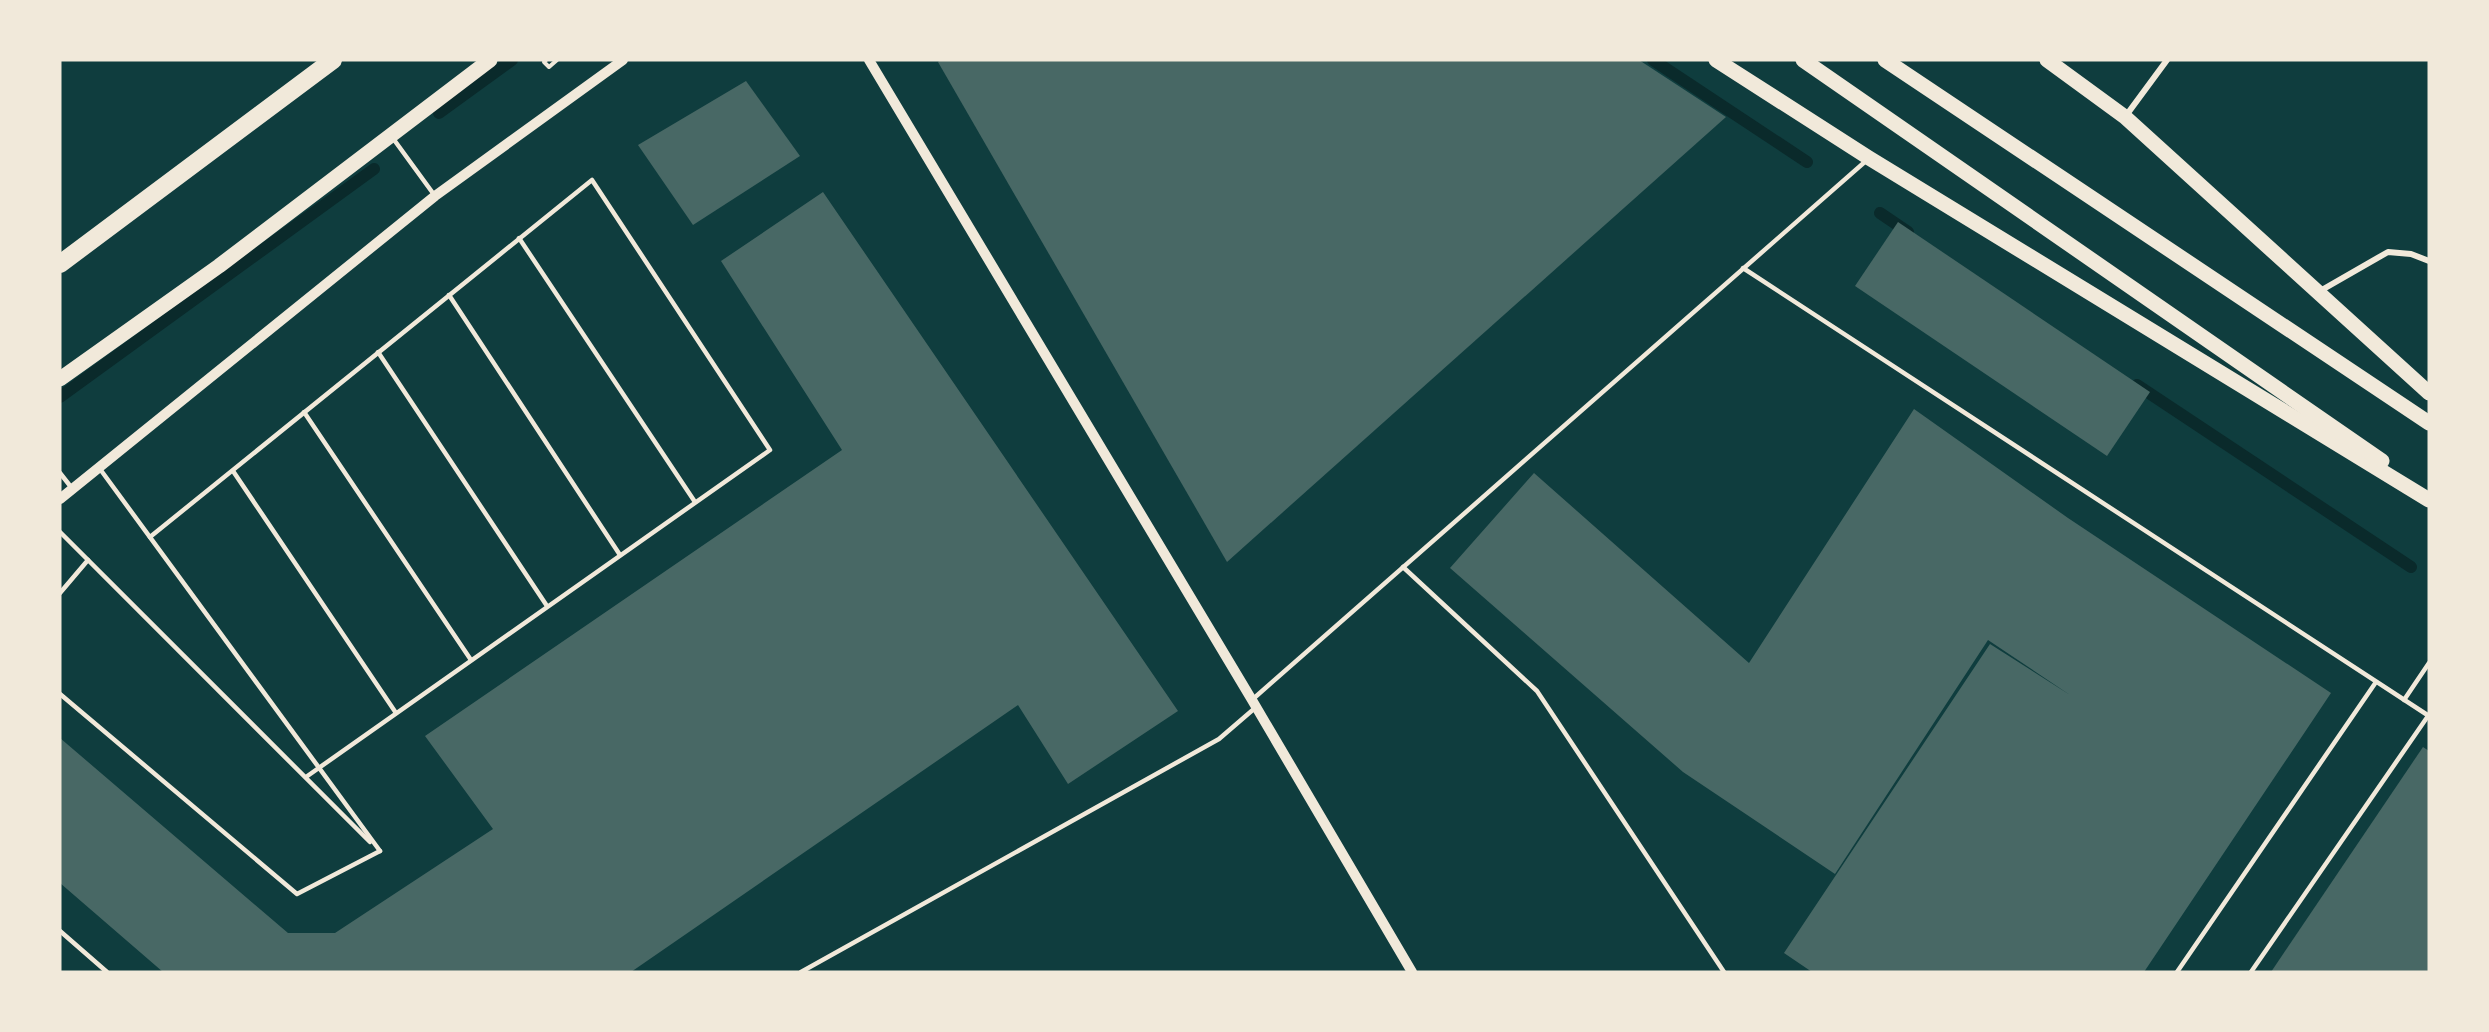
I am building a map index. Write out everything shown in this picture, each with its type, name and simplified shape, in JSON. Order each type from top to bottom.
[{"type":"highway","points":[[60,264],[333,60]]},
{"type":"main road","points":[[60,379],[219,266],[490,60]]},
{"type":"main road","points":[[1716,60],[1869,158],[2429,500]]},
{"type":"main road","points":[[1803,60],[2429,494]]},
{"type":"main road","points":[[1885,60],[2429,423]]},
{"type":"main road","points":[[2047,60],[2125,117],[2320,291],[2429,393]]},
{"type":"street","points":[[60,499],[100,469],[435,196],[623,60]]},
{"type":"street","points":[[870,60],[1412,972]]},
{"type":"street","points":[[2125,117],[2167,60]]},
{"type":"street","points":[[2320,291],[2388,252],[2411,254],[2429,261]]},
{"type":"lane","points":[[391,135],[435,196]]},
{"type":"lane","points":[[801,972],[1219,739],[1254,703],[1403,567],[1869,158]]},
{"type":"lane","points":[[150,537],[592,180],[770,450],[306,777]]},
{"type":"lane","points":[[519,238],[695,502]]},
{"type":"lane","points":[[1743,268],[2428,716],[2251,972]]},
{"type":"lane","points":[[449,295],[620,555]]},
{"type":"lane","points":[[378,352],[547,606]]},
{"type":"lane","points":[[304,412],[471,660]]},
{"type":"lane","points":[[100,469],[380,851]]},
{"type":"lane","points":[[233,471],[396,712]]},
{"type":"lane","points":[[60,473],[73,490]]},
{"type":"lane","points":[[60,532],[380,851]]},
{"type":"lane","points":[[60,593],[88,560]]},
{"type":"lane","points":[[1403,567],[1537,691],[1724,972]]},
{"type":"lane","points":[[2404,700],[2429,663]]},
{"type":"lane","points":[[2177,972],[2376,681]]},
{"type":"lane","points":[[60,693],[297,894],[380,851]]},
{"type":"lane","points":[[60,931],[107,972]]},
{"type":"path","points":[[546,60],[544,62],[549,68],[557,60]]},
{"type":"building","points":[[940,60],[1639,60],[1726,117],[1227,562],[938,62]]},
{"type":"building","points":[[746,81],[800,156],[693,225],[638,145]]},
{"type":"building","points":[[823,192],[1178,711],[1068,784],[1018,705],[631,972],[163,972],[60,883],[60,738],[288,933],[335,933],[493,829],[425,736],[842,450],[721,261]]},
{"type":"building","points":[[1898,222],[2150,392],[2107,456],[1855,286]]},
{"type":"building","points":[[1914,409],[2068,518],[2331,693],[2144,972],[1812,972],[1784,953],[1990,644],[2070,695],[1988,640],[1835,874],[1683,772],[1450,568],[1534,473],[1749,663]]},
{"type":"building","points":[[2423,747],[2429,751],[2429,972],[2271,972]]},
{"type":"waterway","points":[[439,113],[512,60]]},
{"type":"waterway","points":[[1653,60],[1807,162]]},
{"type":"waterway","points":[[60,397],[374,169]]},
{"type":"waterway","points":[[1880,213],[1908,232]]},
{"type":"waterway","points":[[2137,385],[2411,567]]}]
